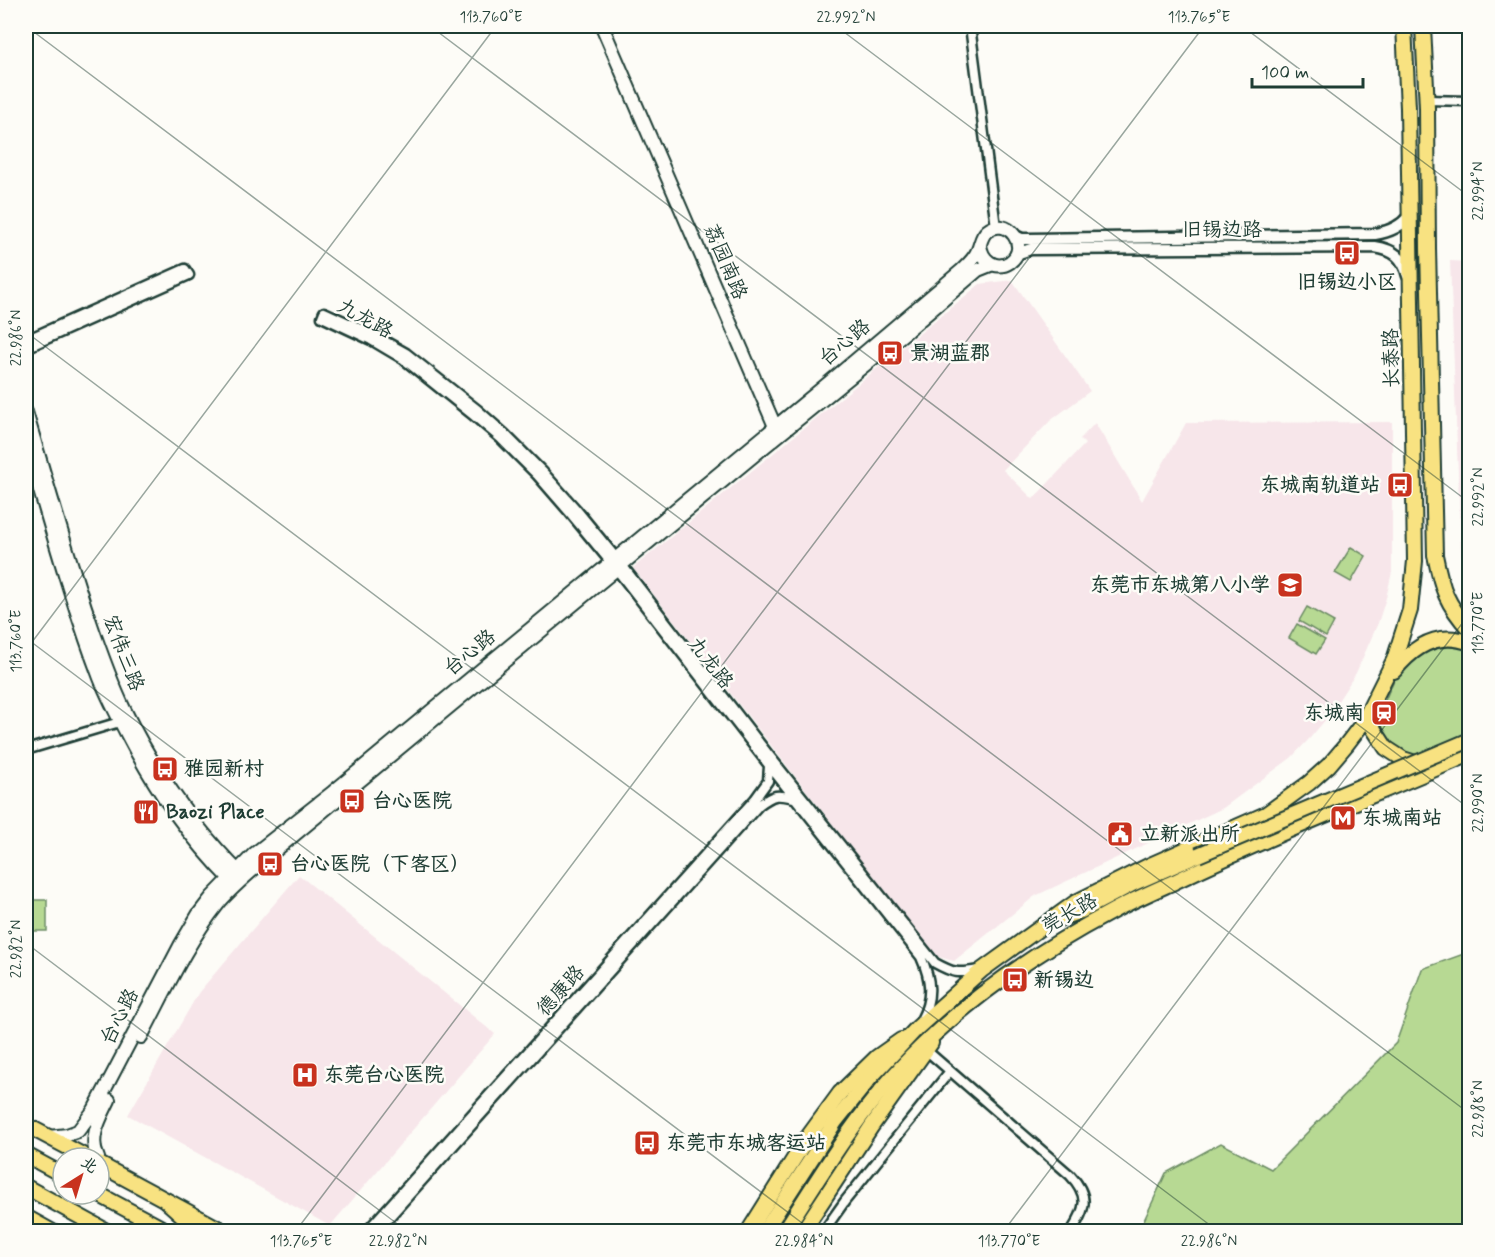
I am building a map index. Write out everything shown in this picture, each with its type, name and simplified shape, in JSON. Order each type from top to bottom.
[{"type":"main road","points":[[602,26],[639,103]]},
{"type":"main road","points":[[610,26],[639,103]]},
{"type":"main road","name":"长泰路","points":[[1383,684],[1394,660],[1410,610],[1415,561],[1408,108],[1404,26]]},
{"type":"main road","name":"长泰路","points":[[1423,26],[1427,100],[1428,248],[1436,555],[1440,579],[1447,599],[1470,630]]},
{"type":"main road","name":"荔园南路","points":[[639,103],[780,428]]},
{"type":"main road","points":[[996,227],[1008,229],[1015,236],[1018,245],[1011,261],[1005,264],[993,264],[983,256],[980,244],[985,233],[996,227]]},
{"type":"main road","name":"台心路","points":[[94,1146],[94,1137],[111,1095],[187,950],[254,854],[616,564],[780,428],[962,270],[976,255],[980,244]]},
{"type":"main road","name":"台心路","points":[[780,428],[882,352],[978,270],[993,264]]},
{"type":"main road","name":"宏伟三路","points":[[26,412],[79,587],[125,721]]},
{"type":"main road","name":"宏伟三路","points":[[26,444],[70,590],[101,679],[125,721],[177,799],[237,878]]},
{"type":"main road","points":[[1383,684],[1410,654],[1423,645],[1437,639],[1464,640],[1470,643]]},
{"type":"main road","name":"莞长路","points":[[764,1232],[835,1122],[884,1062],[917,1028],[982,970],[1076,902],[1148,866],[1266,814],[1286,800],[1329,765],[1346,745],[1362,724],[1383,684]]},
{"type":"main road","points":[[1375,701],[1373,728],[1386,748],[1403,759],[1423,765],[1444,765]]},
{"type":"main road","name":"莞长路","points":[[1043,925],[1081,911],[1134,883],[1198,855],[1470,740]]},
{"type":"main road","name":"莞长路","points":[[784,1232],[848,1133],[881,1090],[941,1029],[992,987],[1041,953],[1113,911],[1220,860],[1470,754]]},
{"type":"main road","name":"台心路","points":[[49,1137],[78,1131],[94,1110],[198,915],[212,897],[237,878]]},
{"type":"main road","points":[[748,1232],[807,1138],[840,1093],[877,1058],[917,1028]]},
{"type":"main road","points":[[802,1232],[871,1127],[941,1029]]},
{"type":"main road","points":[[26,1125],[66,1146]]},
{"type":"main road","points":[[26,1155],[51,1169]]},
{"type":"main road","points":[[111,1168],[225,1232]]},
{"type":"main road","points":[[26,1187],[108,1232]]},
{"type":"main road","points":[[165,1200],[201,1232]]},
{"type":"main road","points":[[111,1201],[169,1232]]},
{"type":"main road","points":[[26,1217],[53,1232]]},
{"type":"street","points":[[970,26],[996,227]]},
{"type":"street","points":[[1427,100],[1470,100]]},
{"type":"street","name":"旧锡边路","points":[[1015,236],[1029,239],[1375,234],[1395,229],[1409,216]]},
{"type":"street","name":"旧锡边路","points":[[1016,254],[1031,249],[1375,247],[1391,251],[1402,259],[1410,281]]},
{"type":"street","points":[[26,340],[187,272],[26,348]]},
{"type":"street","name":"九龙路","points":[[917,1028],[924,1013],[930,987],[921,957],[769,766],[616,564],[576,509],[504,432],[406,353],[324,312],[322,317],[371,340],[403,359],[500,438],[616,564],[935,963],[950,972],[964,973],[982,970]]},
{"type":"street","points":[[26,750],[125,721]]},
{"type":"street","name":"德康路","points":[[366,1232],[755,799],[768,781],[769,766]]},
{"type":"street","name":"德康路","points":[[376,1232],[759,805],[771,796],[794,798]]},
{"type":"street","points":[[926,1050],[1078,1183],[1084,1193],[1084,1207],[1071,1232]]},
{"type":"street","points":[[823,1232],[857,1185],[950,1071]]},
{"type":"shaded area","points":[[1450,261],[1469,262],[1469,576],[1461,554]]},
{"type":"shaded area","points":[[1012,280],[1090,391],[1050,421],[1003,470],[1033,499],[1085,444],[1080,439],[1095,423],[1142,501],[1186,423],[1392,422],[1392,572],[1378,623],[1356,673],[1327,718],[1291,758],[1223,808],[1035,896],[954,961],[935,956],[633,568],[980,284]]},
{"type":"shaded area","name":"东莞台心医院","points":[[299,875],[495,1034],[330,1226],[128,1115],[199,992]]},
{"type":"green space","points":[[1351,547],[1366,556],[1351,582],[1335,573]]},
{"type":"green space","points":[[1307,607],[1334,622],[1326,637],[1299,621]]},
{"type":"green space","points":[[1297,624],[1325,640],[1316,654],[1289,638]]},
{"type":"green space","points":[[1446,644],[1461,645],[1469,650],[1469,751],[1429,763],[1395,748],[1376,723],[1394,681],[1406,662],[1423,648]]},
{"type":"green space","points":[[31,900],[47,900],[47,931],[31,931]]},
{"type":"green space","points":[[1469,952],[1469,1231],[1139,1231],[1166,1173],[1221,1143],[1271,1169],[1396,1043],[1422,969]]},
{"type":"place","name":"旧锡边小区","points":[[1347,253]]},
{"type":"place","name":"景湖蓝郡","points":[[890,353]]},
{"type":"place","name":"东城南轨道站","points":[[1400,485]]},
{"type":"place","name":"东莞市东城第八小学","points":[[1290,585]]},
{"type":"place","name":"东城南","points":[[1384,713]]},
{"type":"place","name":"雅园新村","points":[[165,769]]},
{"type":"place","name":"台心医院","points":[[352,801]]},
{"type":"place","name":"Baozi Place","points":[[146,812]]},
{"type":"place","name":"东城南站","points":[[1343,818]]},
{"type":"place","name":"立新派出所","points":[[1120,834]]},
{"type":"place","name":"台心医院（下客区）","points":[[270,864]]},
{"type":"place","name":"新锡边","points":[[1015,980]]},
{"type":"place","name":"东莞台心医院","points":[[305,1075]]},
{"type":"place","name":"东莞市东城客运站","points":[[647,1143]]}]
